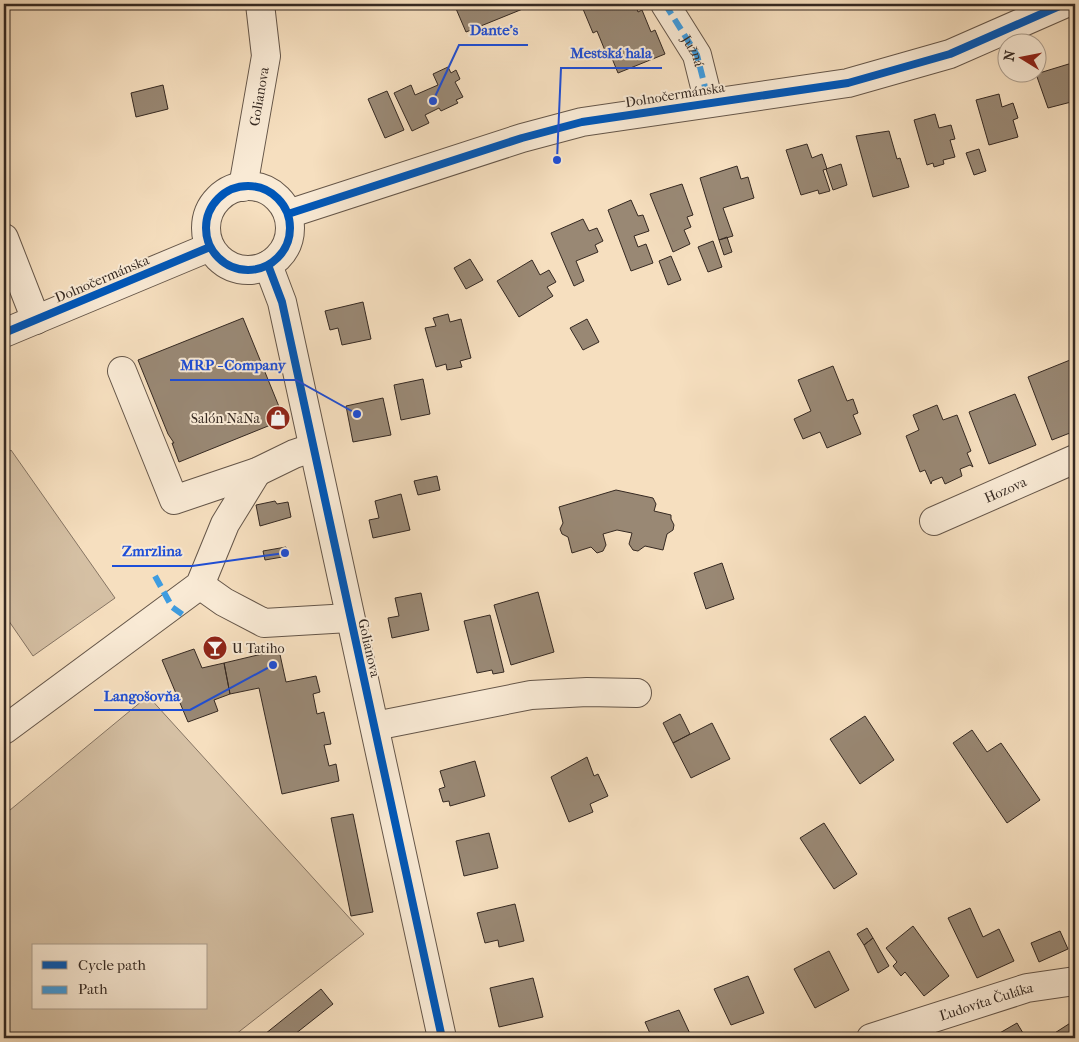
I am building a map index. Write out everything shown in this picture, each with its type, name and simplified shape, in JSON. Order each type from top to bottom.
[{"type":"street","name":"Golianova","points":[[243,187],[266,56],[260,4]]},
{"type":"street","name":"Južná","points":[[665,4],[697,55],[709,103]]},
{"type":"street","name":"Dolnočermánska","points":[[288,214],[548,131],[582,122],[848,83],[950,54],[1064,4]]},
{"type":"street","points":[[243,187],[257,187],[271,193],[279,200],[288,214],[290,228],[287,243],[280,256],[268,265],[250,270],[235,268],[219,258],[210,247],[206,230],[210,210],[224,194],[243,187]]},
{"type":"street","points":[[4,238],[36,320]]},
{"type":"street","name":"Dolnočermánska","points":[[4,333],[210,247]]},
{"type":"street","name":"Golianova","points":[[268,265],[282,302],[312,448],[375,726],[442,1038]]},
{"type":"street","points":[[122,371],[174,500],[257,472],[294,454],[312,448]]},
{"type":"street","name":"Hozova","points":[[934,521],[1075,460]]},
{"type":"street","points":[[4,730],[200,585],[225,524],[257,472]]},
{"type":"street","points":[[200,585],[224,602],[264,623],[349,618]]},
{"type":"street","points":[[375,726],[531,695],[586,692],[637,693]]},
{"type":"street","name":"Ľudovíta Čuláka","points":[[871,1038],[1027,988],[1075,981]]},
{"type":"shaded area","points":[[11,450],[115,598],[33,656],[4,614],[4,456]]},
{"type":"shaded area","points":[[148,696],[364,934],[231,1038],[4,1038],[4,815]]},
{"type":"building","points":[[454,4],[535,4],[466,32]]},
{"type":"building","points":[[595,4],[635,4],[638,12],[642,10],[651,32],[655,30],[665,54],[618,73],[609,51],[606,53],[597,31],[593,33],[583,9]]},
{"type":"building","points":[[1072,63],[1075,74],[1075,101],[1048,108],[1039,82],[1046,82],[1046,71]]},
{"type":"building","points":[[448,67],[451,73],[456,70],[460,79],[455,82],[463,97],[456,100],[458,103],[441,111],[439,108],[425,115],[429,123],[412,131],[394,93],[411,85],[415,95],[438,85],[433,74]]},
{"type":"building","points":[[163,85],[168,109],[136,117],[131,93]]},
{"type":"building","points":[[387,91],[404,130],[385,138],[368,99]]},
{"type":"building","points":[[999,94],[1002,107],[1013,103],[1018,118],[1013,120],[1018,137],[989,145],[976,100]]},
{"type":"building","points":[[935,114],[939,128],[951,125],[955,139],[950,140],[955,157],[943,160],[944,164],[934,167],[933,163],[927,165],[914,120]]},
{"type":"building","points":[[889,131],[897,159],[900,158],[909,187],[873,197],[856,136]]},
{"type":"building","points":[[807,144],[812,158],[822,154],[827,169],[823,170],[830,191],[819,194],[818,190],[801,195],[786,150]]},
{"type":"building","points":[[979,149],[986,171],[974,175],[966,153]]},
{"type":"building","points":[[841,164],[847,185],[833,190],[826,169]]},
{"type":"building","points":[[737,166],[741,179],[748,177],[754,198],[723,208],[733,236],[719,240],[700,178]]},
{"type":"building","points":[[682,184],[693,215],[687,217],[691,227],[684,230],[690,244],[673,252],[650,194]]},
{"type":"building","points":[[631,200],[638,216],[643,215],[649,231],[634,236],[638,247],[646,244],[653,263],[631,271],[608,210]]},
{"type":"building","points":[[583,219],[589,231],[597,228],[603,241],[595,245],[598,252],[576,261],[584,281],[574,286],[551,233]]},
{"type":"building","points":[[727,237],[732,252],[724,255],[719,240]]},
{"type":"building","points":[[713,241],[722,267],[708,272],[698,247]]},
{"type":"building","points":[[671,256],[681,280],[668,285],[659,261]]},
{"type":"building","points":[[470,259],[483,280],[466,289],[454,268]]},
{"type":"building","points":[[532,260],[540,275],[549,270],[556,282],[547,287],[553,296],[519,317],[497,281]]},
{"type":"building","points":[[363,302],[371,339],[342,345],[338,328],[330,330],[325,311]]},
{"type":"building","points":[[448,314],[450,322],[461,319],[471,358],[460,361],[462,367],[447,370],[446,364],[436,367],[425,328],[436,326],[433,318]]},
{"type":"building","points":[[243,318],[282,414],[286,415],[282,423],[278,422],[179,462],[172,443],[174,443],[168,434],[138,360]]},
{"type":"building","points":[[587,319],[599,342],[583,350],[570,328]]},
{"type":"building","points":[[1075,358],[1075,431],[1052,440],[1028,377]]},
{"type":"building","points":[[833,366],[847,401],[853,399],[858,413],[853,415],[861,434],[827,448],[820,432],[803,439],[794,419],[811,411],[798,380]]},
{"type":"building","points":[[423,379],[430,414],[401,420],[394,385]]},
{"type":"building","points":[[1015,394],[1036,445],[989,464],[969,412]]},
{"type":"building","points":[[383,398],[391,435],[353,442],[346,406]]},
{"type":"building","points":[[937,405],[943,420],[957,415],[971,451],[967,453],[973,467],[970,465],[960,469],[962,476],[945,484],[942,477],[932,481],[931,484],[925,470],[920,472],[906,436],[919,430],[913,415]]},
{"type":"building","points":[[437,476],[440,490],[418,495],[414,481]]},
{"type":"building","points":[[616,490],[653,498],[656,504],[654,511],[671,515],[674,525],[673,530],[667,534],[663,550],[645,546],[638,551],[633,550],[629,544],[632,533],[617,530],[603,534],[606,545],[603,551],[597,553],[591,547],[572,553],[568,537],[562,534],[560,529],[563,523],[559,507]]},
{"type":"building","points":[[401,494],[410,530],[373,538],[369,520],[379,518],[375,501]]},
{"type":"building","points":[[275,501],[277,504],[288,502],[291,517],[260,526],[256,505]]},
{"type":"building","points":[[286,547],[288,556],[265,560],[263,551]]},
{"type":"building","points":[[722,563],[734,599],[706,609],[694,573]]},
{"type":"building","points":[[538,592],[554,652],[511,665],[494,605]]},
{"type":"building","points":[[421,593],[429,630],[392,638],[388,618],[399,616],[395,598]]},
{"type":"building","points":[[490,615],[504,672],[493,674],[492,670],[477,673],[464,621]]},
{"type":"building","points":[[194,649],[202,668],[224,663],[230,694],[214,700],[218,711],[188,722],[162,660]]},
{"type":"building","points":[[279,650],[286,682],[316,676],[320,692],[313,694],[317,714],[324,712],[331,744],[324,745],[329,766],[336,764],[339,781],[282,794],[259,688],[230,694],[224,663]]},
{"type":"building","points":[[680,714],[690,734],[673,743],[663,723]]},
{"type":"building","points":[[865,716],[894,760],[860,784],[830,739]]},
{"type":"building","points":[[712,723],[730,759],[691,778],[673,743]]},
{"type":"building","points":[[972,730],[987,752],[1001,743],[1040,800],[1007,823],[953,743]]},
{"type":"building","points":[[587,757],[594,776],[598,774],[608,796],[590,804],[593,812],[569,822],[551,777]]},
{"type":"building","points":[[475,761],[485,796],[450,806],[449,801],[443,802],[439,789],[445,787],[440,771]]},
{"type":"building","points":[[353,814],[373,912],[351,916],[331,818]]},
{"type":"building","points":[[824,823],[857,874],[834,889],[800,838]]},
{"type":"building","points":[[489,833],[498,868],[464,876],[456,841]]},
{"type":"building","points":[[515,904],[524,941],[499,947],[498,940],[485,943],[477,913]]},
{"type":"building","points":[[970,908],[983,937],[999,929],[1014,961],[977,978],[948,918]]},
{"type":"building","points":[[913,926],[949,976],[924,996],[905,972],[901,976],[893,966],[897,962],[886,948]]},
{"type":"building","points":[[867,928],[873,938],[864,945],[857,934]]},
{"type":"building","points":[[1060,931],[1068,949],[1039,962],[1031,943]]},
{"type":"building","points":[[873,938],[889,966],[878,973],[864,945]]},
{"type":"building","points":[[829,951],[849,990],[815,1008],[794,969]]},
{"type":"building","points":[[748,976],[764,1013],[731,1025],[714,989]]},
{"type":"building","points":[[533,978],[543,1017],[499,1027],[490,988]]},
{"type":"building","points":[[321,989],[333,1004],[290,1038],[260,1038]]},
{"type":"building","points":[[679,1010],[692,1038],[652,1038],[645,1022]]},
{"type":"building","points":[[1075,1020],[1075,1038],[1047,1038]]},
{"type":"building","points":[[1017,1023],[1026,1038],[991,1038]]},
{"type":"marked path","points":[[665,4],[697,55],[709,103]]},
{"type":"marked path","points":[[155,576],[172,607],[186,617]]},
{"type":"cycle path","points":[[288,214],[522,138],[582,122],[848,83],[950,54],[1064,4]]},
{"type":"cycle path","points":[[248,186],[264,189],[278,198],[287,212],[290,228],[287,244],[278,258],[264,267],[248,270],[232,267],[218,258],[209,244],[206,228],[209,212],[218,198],[232,189],[248,186]]},
{"type":"cycle path","points":[[4,333],[210,247]]},
{"type":"cycle path","points":[[268,265],[282,302],[442,1038]]},
{"type":"place","name":"Dante's","points":[[433,101]]},
{"type":"place","name":"Mestská hala","points":[[557,160]]},
{"type":"place","name":"MRP - Company","points":[[357,414]]},
{"type":"place","name":"Salón NaNa","points":[[278,418]]},
{"type":"place","name":"Zmrzlina","points":[[285,553]]},
{"type":"place","name":"U Tatiho","points":[[215,648]]},
{"type":"place","name":"Langošovňa","points":[[273,665]]}]
